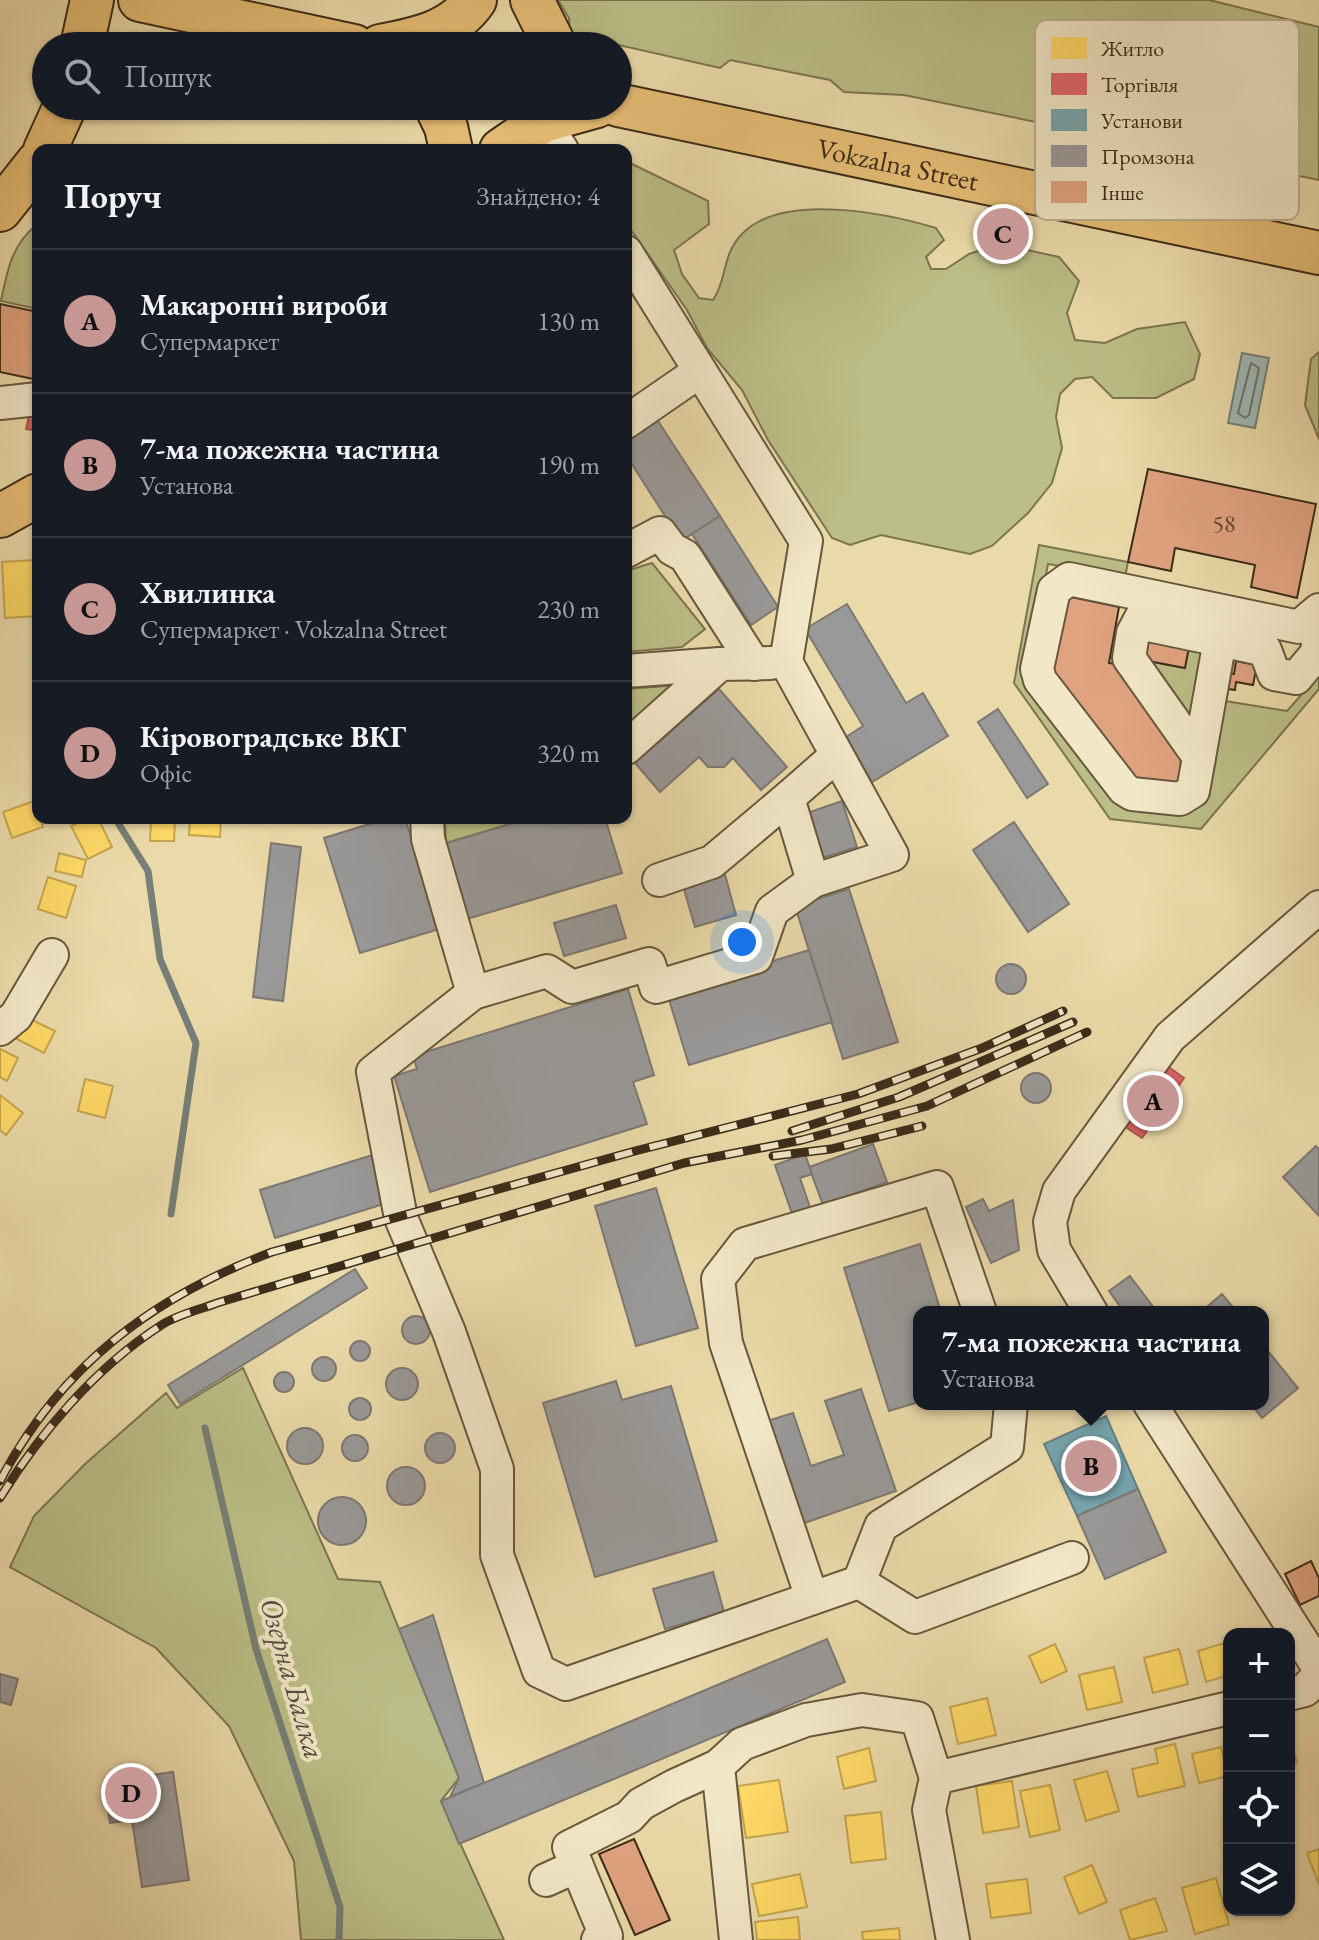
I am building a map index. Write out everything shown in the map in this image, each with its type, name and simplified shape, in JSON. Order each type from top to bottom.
[{"type":"main road","points":[[85,32],[92,0]]},
{"type":"main road","points":[[435,32],[466,14],[475,0]]},
{"type":"main road","points":[[532,0],[548,32]]},
{"type":"main road","points":[[146,1],[289,32]]},
{"type":"main road","name":"Vokzalna Street","points":[[632,108],[1035,193]]},
{"type":"main road","points":[[48,144],[59,120]]},
{"type":"main road","points":[[73,120],[82,144]]},
{"type":"main road","points":[[443,120],[450,144]]},
{"type":"main road","points":[[512,144],[546,126]]},
{"type":"main road","name":"Vokzalna Street","points":[[1163,220],[1319,253]]},
{"type":"main road","points":[[0,516],[32,498]]},
{"type":"street","points":[[632,262],[806,541],[786,662],[892,855],[813,881],[772,911],[756,957],[656,987],[649,964],[572,987],[547,971],[473,993],[373,1072],[401,1218],[449,1332],[497,1469],[497,1555],[539,1671],[566,1684],[859,1582],[881,1526],[1007,1447],[1010,1410]]},
{"type":"street","points":[[632,418],[700,371]]},
{"type":"street","points":[[0,403],[32,400]]},
{"type":"street","points":[[632,548],[660,533],[672,549],[685,556],[754,664]]},
{"type":"street","points":[[1220,640],[1193,791],[1180,799],[1132,794],[1124,789],[1040,680],[1037,669],[1054,590],[1069,579],[1220,640],[1265,650],[1274,674],[1296,678],[1317,653],[1319,635]]},
{"type":"street","points":[[1145,610],[1299,627],[1319,610]]},
{"type":"street","points":[[1145,610],[1129,658],[1199,757]]},
{"type":"street","points":[[632,671],[786,662]]},
{"type":"street","points":[[632,743],[720,664]]},
{"type":"street","points":[[659,880],[712,862],[837,755]]},
{"type":"street","points":[[788,798],[813,881]]},
{"type":"street","points":[[427,824],[428,839],[473,993]]},
{"type":"street","points":[[1087,1306],[1054,1250],[1050,1222],[1059,1191],[1170,1037],[1319,907]]},
{"type":"street","points":[[0,1029],[16,1016],[52,955]]},
{"type":"street","points":[[812,1598],[726,1343],[718,1279],[745,1244],[937,1187],[978,1306]]},
{"type":"street","points":[[1154,1410],[1319,1668]]},
{"type":"street","points":[[859,1582],[915,1617],[1072,1558]]},
{"type":"street","points":[[1295,1692],[1305,1690],[1319,1675]]},
{"type":"street","points":[[936,1778],[1223,1709]]},
{"type":"street","points":[[598,1940],[606,1936],[569,1847],[629,1817],[641,1804],[674,1786],[718,1766],[742,1744],[806,1720],[862,1710],[917,1718],[936,1778],[929,1810],[953,1940]]},
{"type":"street","points":[[718,1766],[736,1940]]},
{"type":"street","points":[[546,1880],[577,1866]]},
{"type":"green space","points":[[558,0],[1209,0],[1290,20],[1035,20],[1035,122],[904,95],[844,92],[830,80],[730,60],[720,68],[632,48],[632,32],[570,32],[569,18]]},
{"type":"green space","points":[[1299,22],[1319,27],[1319,180],[1299,176]]},
{"type":"green space","points":[[632,164],[708,201],[709,224],[674,250],[682,274],[699,298],[713,300],[735,242],[760,221],[782,213],[808,210],[863,212],[936,228],[944,240],[926,257],[931,269],[946,269],[969,254],[1000,244],[1059,257],[1079,281],[1067,313],[1075,340],[1105,343],[1137,329],[1185,322],[1200,354],[1194,379],[1156,398],[1113,398],[1092,377],[1075,379],[1060,394],[1056,417],[1062,448],[1052,483],[1028,513],[992,546],[970,554],[881,535],[850,545],[832,538],[768,440],[742,390],[707,348],[687,310],[632,232]]},
{"type":"green space","points":[[32,229],[32,308],[1,301],[8,268],[16,249]]},
{"type":"green space","points":[[1319,352],[1319,439],[1305,405],[1311,359]]},
{"type":"green space","points":[[1039,545],[1128,562],[1125,577],[1048,564],[1028,670],[1186,808],[1218,700],[1287,711],[1319,675],[1319,689],[1201,829],[1110,819],[1014,683]]},
{"type":"green space","points":[[652,563],[705,629],[682,647],[632,651],[632,569]]},
{"type":"green space","points":[[1189,647],[1209,650],[1194,734],[1143,660],[1184,668]]},
{"type":"green space","points":[[681,685],[632,726],[632,689]]},
{"type":"green space","points":[[445,824],[510,824],[446,843]]},
{"type":"green space","points":[[243,1368],[338,1579],[380,1582],[459,1778],[441,1801],[504,1940],[301,1940],[294,1861],[229,1726],[156,1648],[10,1567],[34,1516],[85,1464],[166,1393],[177,1408]]},
{"type":"water","points":[[1242,353],[1269,358],[1255,428],[1228,423]]},
{"type":"building: Житло","points":[[32,560],[32,616],[5,618],[2,562]]},
{"type":"building: Житло","points":[[32,802],[32,824],[42,824],[43,827],[12,838],[3,812]]},
{"type":"building: Житло","points":[[101,824],[112,847],[88,859],[71,826]]},
{"type":"building: Житло","points":[[151,824],[175,824],[174,841],[150,841]]},
{"type":"building: Житло","points":[[190,824],[221,824],[220,837],[189,835]]},
{"type":"building: Житло","points":[[59,853],[86,860],[82,877],[55,871]]},
{"type":"building: Житло","points":[[48,877],[76,886],[66,918],[38,909]]},
{"type":"building: Житло","points":[[24,1016],[55,1031],[44,1053],[13,1037]]},
{"type":"building: Житло","points":[[0,1049],[18,1058],[7,1081],[0,1077]]},
{"type":"building: Житло","points":[[85,1079],[113,1086],[105,1118],[78,1111]]},
{"type":"building: Житло","points":[[0,1095],[23,1113],[6,1135],[0,1130]]},
{"type":"building: Житло","points":[[1055,1644],[1067,1671],[1041,1683],[1029,1656]]},
{"type":"building: Житло","points":[[1223,1644],[1223,1677],[1206,1682],[1198,1651]]},
{"type":"building: Житло","points":[[1179,1649],[1188,1684],[1153,1693],[1144,1658]]},
{"type":"building: Житло","points":[[1114,1667],[1122,1702],[1087,1710],[1079,1675]]},
{"type":"building: Житло","points":[[987,1698],[996,1735],[958,1744],[950,1707]]},
{"type":"building: Житло","points":[[1175,1744],[1185,1786],[1138,1797],[1132,1769],[1158,1763],[1155,1749]]},
{"type":"building: Житло","points":[[1221,1747],[1223,1777],[1199,1783],[1192,1754]]},
{"type":"building: Житло","points":[[869,1748],[876,1781],[844,1789],[837,1757]]},
{"type":"building: Житло","points":[[1107,1771],[1119,1811],[1086,1821],[1074,1780]]},
{"type":"building: Житло","points":[[779,1780],[788,1832],[746,1838],[738,1786]]},
{"type":"building: Житло","points":[[1012,1781],[1019,1827],[983,1833],[976,1786]]},
{"type":"building: Житло","points":[[1050,1785],[1060,1830],[1030,1837],[1020,1791]]},
{"type":"building: Житло","points":[[881,1812],[886,1859],[851,1863],[845,1816]]},
{"type":"building: Житло","points":[[1319,1849],[1319,1885],[1307,1853]]},
{"type":"building: Житло","points":[[1092,1865],[1107,1902],[1079,1914],[1064,1877]]},
{"type":"building: Житло","points":[[800,1874],[807,1907],[759,1916],[752,1884]]},
{"type":"building: Житло","points":[[1216,1878],[1223,1916],[1227,1916],[1229,1924],[1195,1934],[1182,1888]]},
{"type":"building: Житло","points":[[1027,1879],[1031,1913],[991,1918],[986,1884]]},
{"type":"building: Житло","points":[[1155,1898],[1167,1931],[1130,1940],[1120,1910]]},
{"type":"building: Житло","points":[[798,1917],[800,1940],[757,1940],[755,1922]]},
{"type":"building: Житло","points":[[899,1928],[900,1940],[863,1940],[862,1932]]},
{"type":"building: Торгівля","points":[[986,223],[1023,232],[1020,244],[983,236]]},
{"type":"building: Торгівля","points":[[32,415],[32,430],[26,429]]},
{"type":"building: Торгівля","points":[[1163,1063],[1184,1078],[1142,1138],[1121,1124]]},
{"type":"building: Установи","points":[[1106,1416],[1138,1489],[1077,1516],[1044,1444]]},
{"type":"building: Промзона","points":[[658,421],[720,516],[681,541],[632,464],[632,438]]},
{"type":"building: Промзона","points":[[720,516],[778,607],[751,625],[692,534]]},
{"type":"building: Промзона","points":[[847,604],[906,703],[923,693],[948,736],[872,782],[846,737],[863,726],[805,629]]},
{"type":"building: Промзона","points":[[719,689],[787,767],[761,790],[733,758],[724,767],[708,767],[699,757],[660,792],[635,763]]},
{"type":"building: Промзона","points":[[998,709],[1048,784],[1027,798],[978,722]]},
{"type":"building: Промзона","points":[[842,801],[857,847],[819,859],[804,814]]},
{"type":"building: Промзона","points":[[1014,822],[1069,904],[1028,932],[973,850]]},
{"type":"building: Промзона","points":[[370,824],[407,824],[439,929],[360,953],[324,838]]},
{"type":"building: Промзона","points":[[510,824],[607,824],[622,873],[467,919],[444,844]]},
{"type":"building: Промзона","points":[[271,843],[301,847],[283,1001],[253,997]]},
{"type":"building: Промзона","points":[[724,871],[736,915],[695,927],[682,883]]},
{"type":"building: Промзона","points":[[849,889],[898,1042],[843,1059],[795,906]]},
{"type":"building: Промзона","points":[[616,905],[626,938],[564,956],[554,923]]},
{"type":"building: Промзона","points":[[809,950],[832,1022],[689,1065],[667,993]]},
{"type":"building: Промзона","points":[[1011,964],[1022,968],[1026,979],[1022,990],[1011,994],[1000,990],[996,979],[1000,968]]},
{"type":"building: Промзона","points":[[628,989],[654,1075],[633,1082],[647,1124],[430,1192],[394,1076],[417,1069],[413,1056]]},
{"type":"building: Промзона","points":[[1036,1073],[1047,1077],[1051,1088],[1047,1099],[1036,1103],[1025,1099],[1021,1088],[1025,1077]]},
{"type":"building: Промзона","points":[[873,1144],[887,1182],[823,1205],[809,1167]]},
{"type":"building: Промзона","points":[[1316,1146],[1319,1150],[1319,1216],[1283,1177]]},
{"type":"building: Промзона","points":[[379,1153],[393,1201],[275,1238],[260,1190]]},
{"type":"building: Промзона","points":[[805,1154],[812,1174],[800,1178],[813,1216],[795,1222],[775,1165]]},
{"type":"building: Промзона","points":[[656,1188],[698,1328],[636,1346],[595,1206]]},
{"type":"building: Промзона","points":[[983,1199],[989,1211],[1013,1200],[1019,1250],[991,1263],[966,1207]]},
{"type":"building: Промзона","points":[[920,1244],[939,1306],[913,1306],[913,1404],[889,1411],[844,1268]]},
{"type":"building: Промзона","points":[[355,1269],[367,1288],[180,1404],[168,1385]]},
{"type":"building: Промзона","points":[[1130,1276],[1152,1306],[1120,1306],[1109,1291]]},
{"type":"building: Промзона","points":[[1222,1294],[1232,1306],[1208,1306]]},
{"type":"building: Промзона","points":[[416,1316],[426,1320],[430,1330],[426,1340],[416,1344],[406,1340],[402,1330],[406,1320]]},
{"type":"building: Промзона","points":[[360,1341],[367,1344],[370,1351],[367,1358],[360,1361],[353,1358],[350,1351],[353,1344]]},
{"type":"building: Промзона","points":[[1269,1352],[1298,1388],[1262,1418],[1256,1410],[1269,1410]]},
{"type":"building: Промзона","points":[[324,1357],[335,1364],[336,1369],[329,1380],[324,1381],[313,1374],[312,1369],[319,1358]]},
{"type":"building: Промзона","points":[[402,1368],[414,1372],[418,1384],[414,1396],[402,1400],[390,1396],[386,1384],[390,1372]]},
{"type":"building: Промзона","points":[[284,1372],[291,1375],[294,1382],[291,1389],[284,1392],[277,1389],[274,1382],[277,1375]]},
{"type":"building: Промзона","points":[[616,1381],[622,1400],[671,1386],[717,1541],[595,1577],[543,1403]]},
{"type":"building: Промзона","points":[[861,1389],[896,1491],[799,1525],[764,1422],[793,1413],[811,1466],[844,1455],[825,1401]]},
{"type":"building: Промзона","points":[[360,1398],[368,1401],[371,1409],[368,1417],[360,1420],[352,1417],[349,1409],[352,1401]]},
{"type":"building: Промзона","points":[[305,1428],[318,1433],[323,1446],[318,1459],[305,1464],[292,1459],[287,1446],[292,1433]]},
{"type":"building: Промзона","points":[[440,1433],[451,1437],[455,1448],[451,1459],[440,1463],[429,1459],[425,1448],[429,1437]]},
{"type":"building: Промзона","points":[[355,1435],[364,1439],[368,1448],[364,1457],[355,1461],[346,1457],[342,1448],[346,1439]]},
{"type":"building: Промзона","points":[[406,1467],[419,1473],[425,1486],[419,1499],[406,1505],[393,1499],[387,1486],[393,1473]]},
{"type":"building: Промзона","points":[[1138,1489],[1166,1552],[1105,1579],[1077,1516]]},
{"type":"building: Промзона","points":[[342,1497],[359,1504],[366,1521],[359,1538],[342,1545],[325,1538],[318,1521],[325,1504]]},
{"type":"building: Промзона","points":[[713,1572],[724,1612],[665,1629],[653,1589]]},
{"type":"building: Промзона","points":[[433,1615],[484,1783],[450,1797],[459,1778],[399,1629]]},
{"type":"building: Промзона","points":[[827,1639],[845,1682],[459,1844],[441,1801]]},
{"type":"building: Промзона","points":[[0,1674],[18,1679],[11,1705],[0,1702]]},
{"type":"building: Промзона","points":[[173,1772],[189,1880],[142,1887],[132,1820],[110,1823],[104,1782]]},
{"type":"building: Інше","points":[[0,304],[32,311],[32,379],[0,372]]},
{"type":"building: Інше","points":[[1148,469],[1316,504],[1297,598],[1251,587],[1255,565],[1175,548],[1171,571],[1128,562]]},
{"type":"building: Інше","points":[[1062,595],[1119,607],[1109,663],[1120,665],[1181,755],[1180,789],[1131,785],[1047,672]]},
{"type":"building: Інше","points":[[1147,639],[1189,647],[1185,668],[1143,660]]},
{"type":"building: Інше","points":[[1236,661],[1257,665],[1253,685],[1236,682],[1235,690],[1222,688],[1225,673],[1234,674]]},
{"type":"building: Інше","points":[[1311,1561],[1319,1578],[1319,1596],[1300,1605],[1285,1574]]},
{"type":"building: Інше","points":[[634,1839],[670,1920],[635,1935],[599,1854]]},
{"type":"waterway","name":"Озерна Балка","points":[[119,824],[148,871],[160,959],[196,1043],[171,1214]]},
{"type":"waterway","name":"Озерна Балка","points":[[205,1428],[256,1649],[340,1907],[339,1940]]},
{"type":"railway","points":[[0,1481],[24,1440],[51,1403],[81,1370],[149,1314],[229,1270],[272,1252],[635,1151],[858,1094],[982,1048],[1063,1011]]},
{"type":"railway","points":[[792,1131],[899,1097],[1073,1022]]},
{"type":"railway","points":[[0,1498],[51,1426],[91,1382],[136,1343],[173,1319],[217,1303],[684,1163],[802,1140],[927,1106],[1087,1032]]},
{"type":"railway","points":[[773,1156],[831,1149],[922,1126]]},
{"type":"place","name":"Хвилинка","points":[[1003,234]]},
{"type":"place","name":"Макаронні вироби","points":[[1153,1101]]},
{"type":"place","name":"7-ма пожежна частина","points":[[1091,1466]]},
{"type":"place","name":"Кіровоградське ВКГ","points":[[131,1793]]}]
